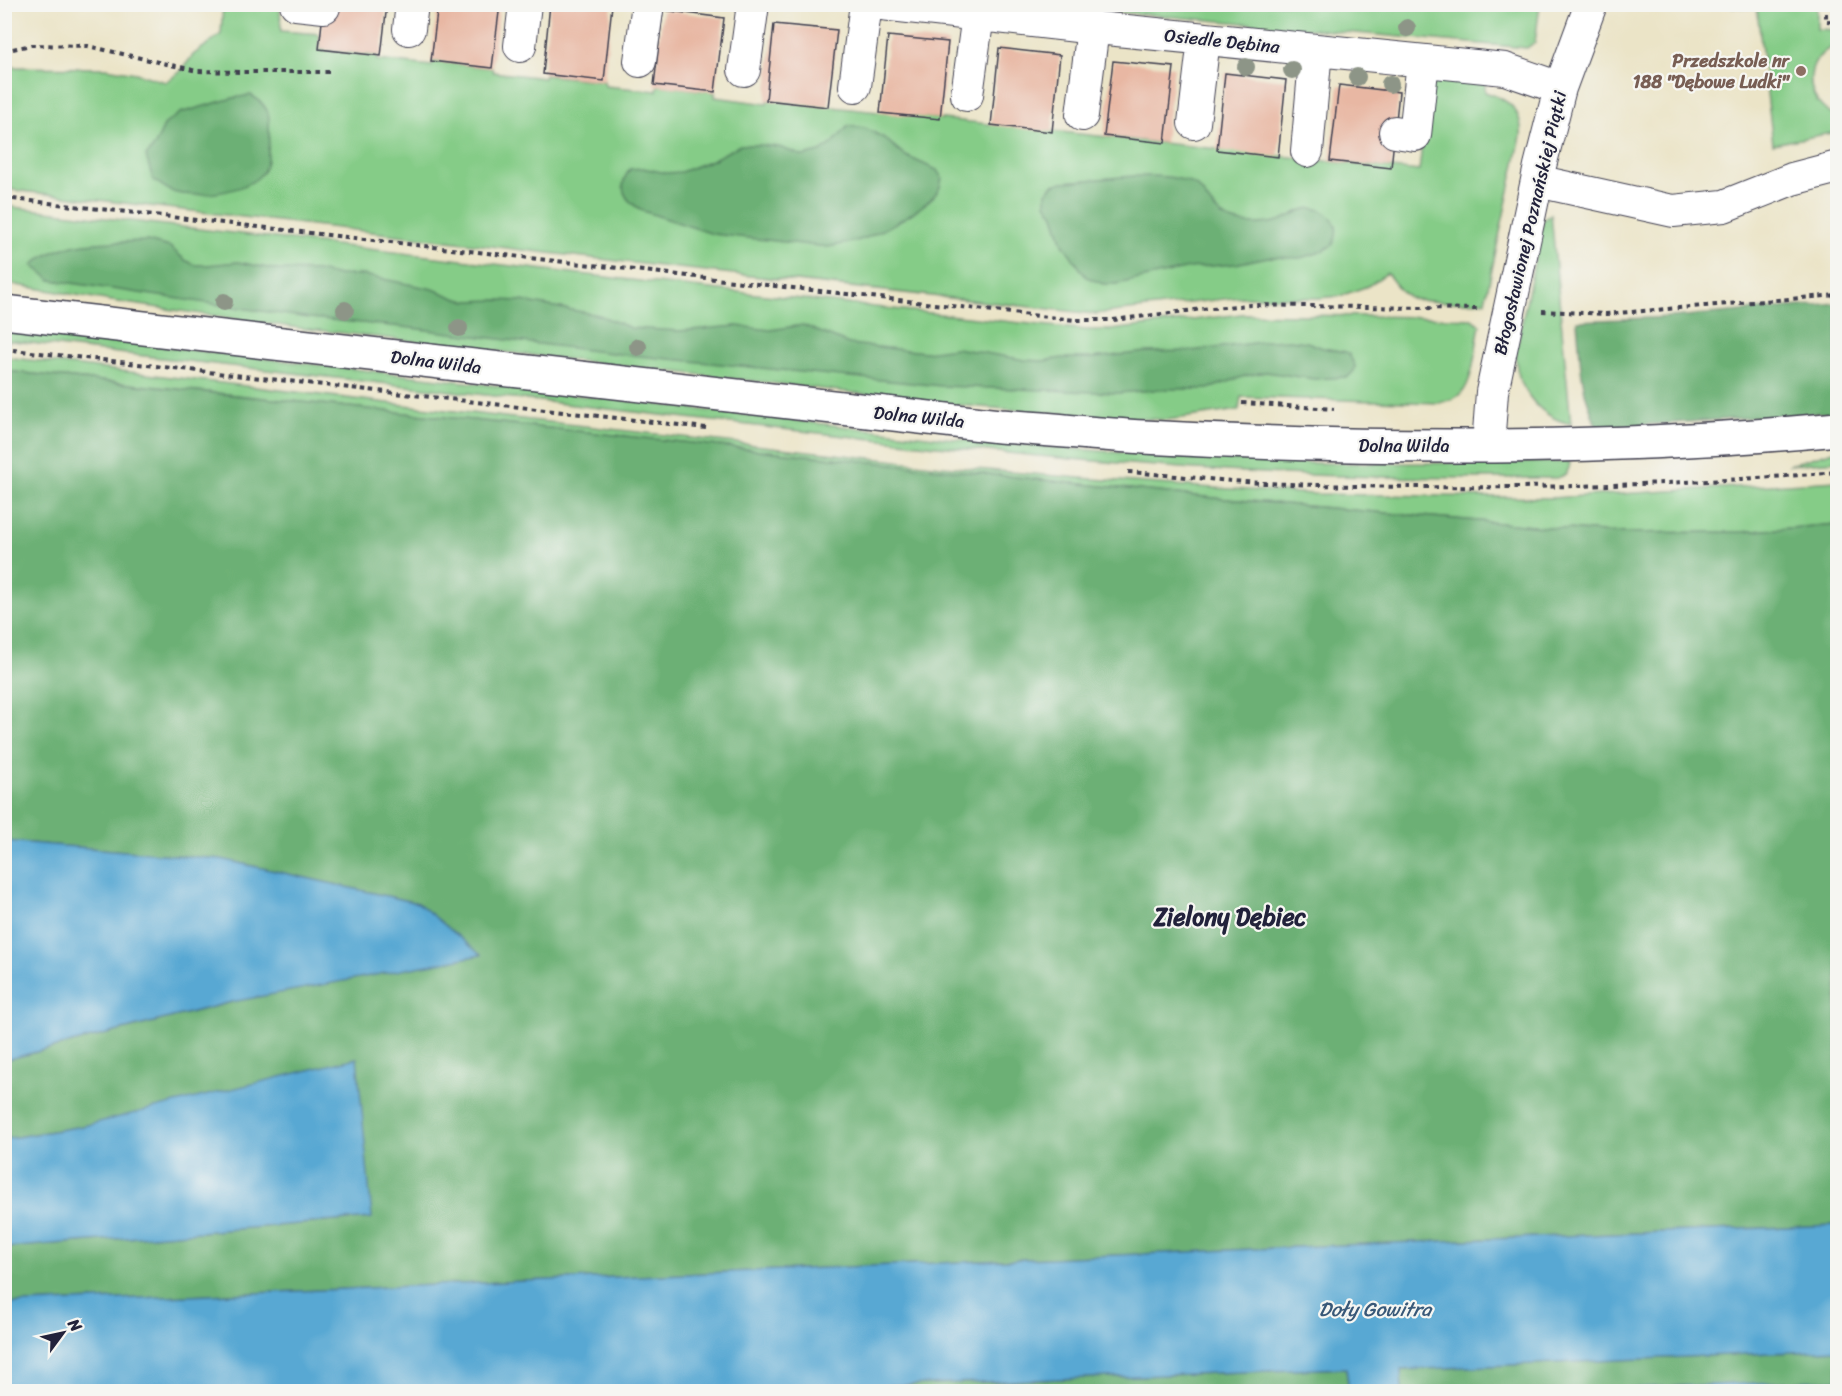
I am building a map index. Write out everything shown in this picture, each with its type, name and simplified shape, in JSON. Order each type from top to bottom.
[{"type":"main road","name":"Dolna Wilda","points":[[4,312],[999,426],[1142,437],[1347,446],[1488,446],[1686,440],[1838,429]]},
{"type":"street","points":[[520,46],[525,4]]},
{"type":"street","points":[[640,61],[648,4]]},
{"type":"street","points":[[744,70],[753,4]]},
{"type":"street","points":[[855,86],[866,4]]},
{"type":"street","name":"Osiedle Dębina","points":[[882,4],[978,15],[1083,19],[1204,39],[1504,69],[1560,88]]},
{"type":"street","name":"Błogosławionej Poznańskiej Piątki","points":[[1488,446],[1492,392],[1537,181],[1560,88],[1591,4]]},
{"type":"street","points":[[967,95],[978,15]]},
{"type":"street","points":[[1082,115],[1083,19]]},
{"type":"street","points":[[1194,123],[1204,39]]},
{"type":"street","points":[[1307,151],[1316,50]]},
{"type":"street","points":[[1395,132],[1415,135],[1423,61]]},
{"type":"street","points":[[1537,181],[1673,211],[1724,206],[1792,179],[1838,167]]},
{"type":"path","points":[[1826,4],[1826,21],[1838,22]]},
{"type":"path","points":[[4,51],[31,45],[88,46],[197,70],[329,72]]},
{"type":"path","points":[[4,198],[1094,321],[1231,306],[1510,310],[1606,314],[1838,295]]},
{"type":"path","points":[[1242,403],[1336,409]]},
{"type":"path","points":[[1587,487],[1838,472]]},
{"type":"green space","points":[[280,4],[281,31],[320,34],[319,49],[378,56],[377,60],[432,66],[433,61],[492,68],[493,72],[544,78],[545,75],[604,81],[605,86],[657,91],[658,85],[715,92],[715,97],[767,104],[768,100],[1419,171],[1430,76],[1485,83],[1485,92],[1501,98],[1517,112],[1521,136],[1485,301],[1469,302],[1435,301],[1409,297],[1387,273],[1368,286],[1340,296],[1241,297],[1095,314],[660,266],[5,189],[4,67],[106,68],[136,73],[165,82],[180,72],[193,55],[221,34],[223,5]]},
{"type":"green space","points":[[1095,4],[1540,5],[1535,42],[1527,48],[1094,10]]},
{"type":"green space","name":"Przedszkole nr 188 \"Dębowe Ludki\"","points":[[1718,5],[1817,5],[1817,29],[1837,30],[1837,45],[1825,51],[1817,60],[1812,70],[1811,81],[1818,102],[1837,117],[1837,132],[1773,144],[1757,9]]},
{"type":"green space","points":[[251,95],[266,108],[269,118],[267,163],[258,178],[224,192],[198,195],[168,190],[153,180],[146,156],[155,145],[165,124],[180,113]]},
{"type":"green space","points":[[848,126],[865,128],[884,138],[906,156],[937,170],[942,178],[940,187],[928,202],[907,217],[866,238],[828,247],[713,234],[643,211],[631,203],[624,193],[624,182],[630,169],[643,168],[666,173],[681,172],[712,160],[740,145],[779,147],[803,156],[820,152],[833,143]]},
{"type":"green space","points":[[1134,176],[1167,177],[1191,183],[1199,188],[1222,215],[1230,220],[1243,223],[1271,223],[1300,211],[1319,209],[1330,216],[1335,224],[1335,241],[1333,245],[1318,253],[1300,258],[1268,257],[1235,264],[1189,268],[1117,284],[1103,284],[1086,277],[1063,244],[1054,215],[1046,203],[1046,193],[1053,185],[1063,182]]},
{"type":"green space","points":[[4,206],[656,283],[1086,330],[1111,330],[1242,314],[1472,319],[1480,325],[1472,371],[1465,388],[1456,397],[1439,403],[1241,397],[1239,410],[1167,420],[1078,415],[958,405],[299,328],[5,283]]},
{"type":"green space","points":[[1551,214],[1571,424],[1547,414],[1537,406],[1522,385],[1516,360],[1543,220]]},
{"type":"green space","points":[[147,241],[170,247],[195,265],[238,262],[278,270],[363,275],[433,289],[466,301],[522,301],[599,315],[631,328],[679,331],[737,326],[770,330],[803,325],[849,344],[926,352],[956,348],[1042,361],[1147,352],[1191,351],[1290,340],[1346,352],[1355,366],[1354,371],[1348,377],[1314,379],[1266,372],[1245,376],[1208,389],[1166,389],[1118,393],[941,386],[619,354],[403,327],[309,318],[51,280],[32,265],[44,256],[72,246],[102,242]]},
{"type":"green space","points":[[1837,303],[1837,412],[1611,427],[1596,426],[1585,393],[1577,321],[1673,317]]},
{"type":"green space","points":[[5,328],[944,438],[1129,453],[1315,463],[1570,462],[1567,472],[1557,478],[1471,478],[1298,475],[1087,460],[838,435],[5,340]]},
{"type":"green space","points":[[5,357],[521,419],[942,466],[1214,488],[1314,494],[1551,498],[1837,481],[1837,524],[1742,532],[1613,533],[1215,498],[5,371]]},
{"type":"green space","points":[[5,371],[1215,498],[1613,533],[1742,532],[1837,524],[1837,1225],[5,1304],[5,1248],[371,1218],[83,1126],[5,1139],[5,1060],[232,1002],[418,903],[221,859],[5,841]]},
{"type":"green space","points":[[1837,450],[1837,461],[1788,465]]},
{"type":"green space","points":[[1838,1350],[1837,1380],[1565,1391],[1402,1392],[1400,1370]]},
{"type":"green space","points":[[1346,1368],[1349,1391],[720,1392]]},
{"type":"water","points":[[5,841],[221,859],[418,903],[481,955],[232,1002],[5,1060]]},
{"type":"water","points":[[357,1058],[372,1218],[5,1248],[5,1139],[83,1126]]},
{"type":"water","name":"Doły Gowitra","points":[[1838,1225],[1837,1350],[1401,1370],[1402,1391],[1349,1391],[1346,1368],[720,1392],[5,1391],[5,1304]]},
{"type":"water","points":[[1837,1380],[1837,1392],[1565,1391]]},
{"type":"building","points":[[324,4],[387,4],[381,56],[319,49]]},
{"type":"building","points":[[438,4],[500,4],[492,68],[431,61]]},
{"type":"building","points":[[550,4],[612,5],[604,81],[543,74]]},
{"type":"building","points":[[663,10],[724,18],[715,92],[654,85]]},
{"type":"building","points":[[774,24],[837,30],[828,107],[766,100]]},
{"type":"building","points":[[888,36],[948,42],[940,119],[880,113]]},
{"type":"building","points":[[999,48],[1060,55],[1052,132],[991,125]]},
{"type":"building","points":[[1113,61],[1174,67],[1165,143],[1104,136]]},
{"type":"building","points":[[1225,73],[1286,80],[1278,157],[1217,150]]},
{"type":"building","points":[[1339,85],[1399,92],[1391,168],[1330,161]]},
{"type":"place","name":"Przedszkole nr 188 \"Dębowe Ludki\"","points":[[1801,71]]},
{"type":"district","name":"Zielony Dębiec","points":[[1230,917]]}]
